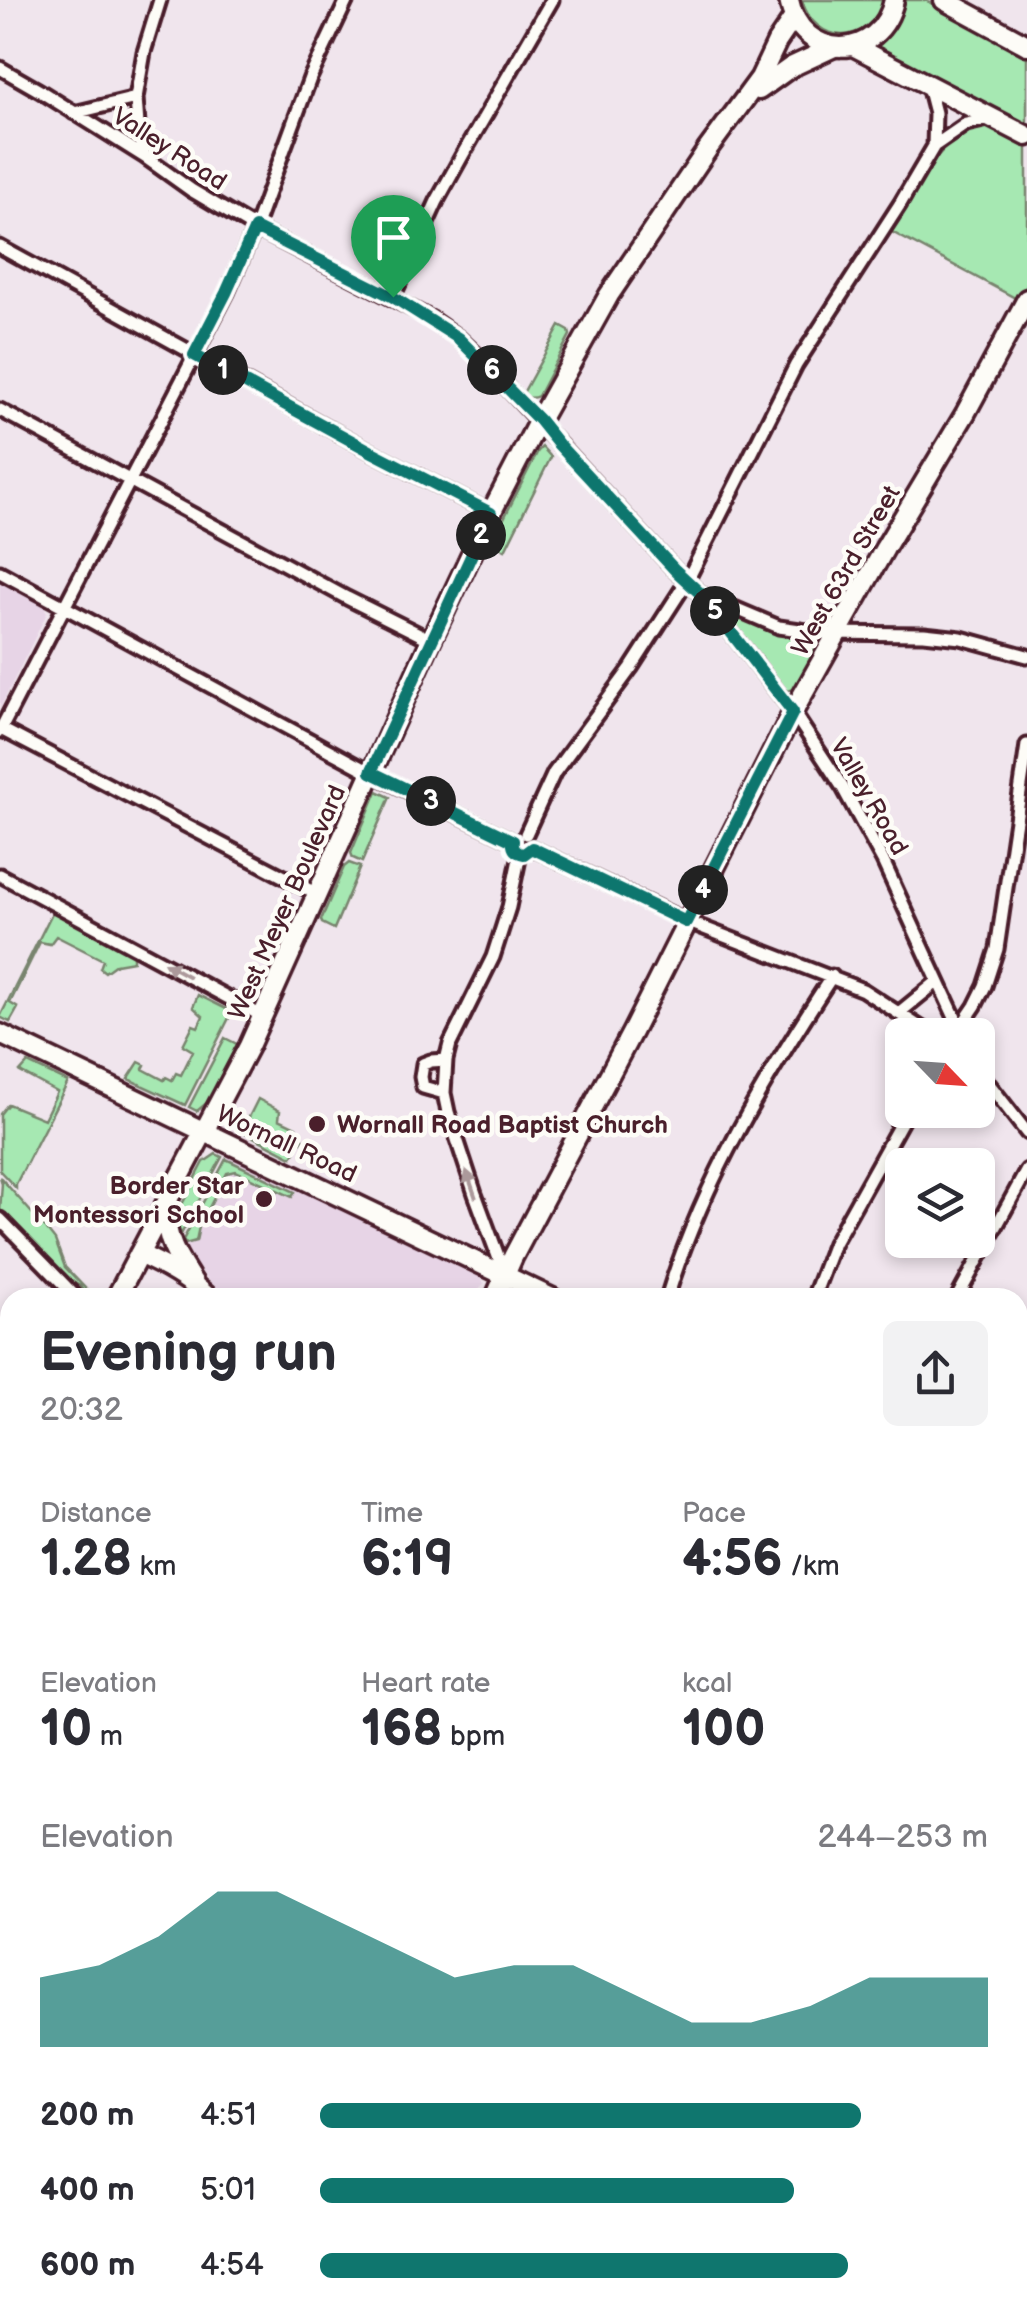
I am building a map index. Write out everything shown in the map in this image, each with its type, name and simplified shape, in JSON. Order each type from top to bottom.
[{"type":"main road","points":[[737,111],[792,66],[868,40],[889,18],[894,0]]},
{"type":"main road","points":[[944,0],[1027,45]]},
{"type":"main road","points":[[788,7],[812,38],[844,46],[1027,136]]},
{"type":"main road","points":[[737,111],[760,78],[788,7]]},
{"type":"main road","name":"West Meyer Boulevard","points":[[121,1288],[262,1016],[491,513],[539,420],[609,295],[737,111]]},
{"type":"main road","name":"West 63rd Street","points":[[500,1288],[793,712],[1027,299]]},
{"type":"main road","name":"Wornall Road","points":[[0,1034],[531,1288]]},
{"type":"main road","points":[[165,1206],[169,1242],[200,1288]]},
{"type":"main road","points":[[139,1254],[198,1288]]},
{"type":"street","points":[[145,157],[136,98],[144,52],[160,0]]},
{"type":"street","points":[[317,894],[1,730],[226,293],[255,228],[310,78],[347,0]]},
{"type":"street","points":[[393,297],[463,154],[552,0]]},
{"type":"street","name":"Valley Road","points":[[0,68],[255,228],[393,297],[458,338],[702,595],[793,712],[873,842],[953,1018]]},
{"type":"street","points":[[928,85],[936,113],[934,146]]},
{"type":"street","points":[[74,113],[136,98]]},
{"type":"street","points":[[526,834],[554,773],[631,668],[688,581],[796,364],[934,146],[966,124],[992,118]]},
{"type":"street","points":[[0,247],[491,513]]},
{"type":"street","points":[[0,410],[432,640]]},
{"type":"street","points":[[0,572],[371,772],[513,841]]},
{"type":"street","points":[[702,595],[779,627],[962,638],[1027,656]]},
{"type":"street","points":[[968,1018],[985,986],[997,948],[1027,745]]},
{"type":"street","points":[[505,1276],[462,1158],[444,1094],[446,1060],[455,1031],[493,957],[531,838],[520,834],[513,841]]},
{"type":"street","points":[[513,841],[515,850],[526,851],[686,922],[832,976],[908,1018]]},
{"type":"street","points":[[0,875],[262,1016]]},
{"type":"street","points":[[670,1288],[689,1232],[722,1160],[832,976]]},
{"type":"street","points":[[900,1012],[938,981]]},
{"type":"street","points":[[444,1094],[423,1087],[421,1078],[424,1064],[446,1060]]},
{"type":"street","points":[[995,1094],[1027,1133]]},
{"type":"street","points":[[817,1288],[834,1242],[898,1128]]},
{"type":"street","points":[[962,1288],[1027,1170]]},
{"type":"street","points":[[0,1220],[67,1288]]},
{"type":"shaded area","points":[[0,580],[42,602],[47,613],[0,708]]},
{"type":"shaded area","name":"Border Star Montessori School","points":[[229,1154],[473,1270],[484,1283],[480,1288],[215,1288],[180,1246]]},
{"type":"green space","points":[[802,0],[884,0],[867,26],[843,35],[818,26]]},
{"type":"green space","points":[[906,0],[925,0],[1027,55],[1027,125],[878,50],[879,42],[894,27]]},
{"type":"green space","points":[[987,126],[1027,145],[1027,285],[1019,300],[890,231],[941,152],[969,131]]},
{"type":"green space","points":[[560,326],[570,335],[538,396],[522,395]]},
{"type":"green space","points":[[542,447],[551,457],[505,550],[493,540]]},
{"type":"green space","points":[[728,613],[819,642],[795,689],[783,688],[728,619]]},
{"type":"green space","points":[[377,791],[390,797],[362,862],[351,853]]},
{"type":"green space","points":[[349,863],[360,867],[334,929],[321,920]]},
{"type":"green space","points":[[54,909],[133,953],[133,961],[116,964],[105,972],[100,968],[103,960],[56,936],[50,944],[40,942],[10,1003],[18,1008],[10,1022],[0,1017]]},
{"type":"green space","points":[[198,995],[232,1012],[185,1105],[128,1079],[139,1062],[145,1065],[143,1069],[164,1080],[172,1080],[176,1073],[181,1075],[193,1051],[183,1045],[193,1025],[198,1027],[203,1016],[193,1007]]},
{"type":"green space","points":[[225,1038],[237,1044],[209,1101],[197,1111],[189,1107]]},
{"type":"green space","points":[[28,1063],[68,1082],[16,1188],[0,1171],[0,1114],[8,1104],[44,1119],[57,1092],[20,1072]]},
{"type":"green space","points":[[258,1099],[280,1111],[279,1119],[296,1127],[303,1139],[296,1141],[292,1157],[242,1131]]},
{"type":"green space","points":[[216,1154],[222,1157],[178,1240],[176,1216],[204,1162]]},
{"type":"green space","points":[[226,1159],[295,1192],[292,1197],[236,1171],[227,1173],[199,1227],[196,1241],[185,1244],[183,1240]]},
{"type":"green space","points":[[0,1177],[55,1240],[65,1267],[85,1288],[61,1276],[0,1211]]},
{"type":"place","name":"Wornall Road Baptist Church","points":[[317,1124]]},
{"type":"place","name":"Border Star Montessori School","points":[[264,1199]]},
{"type":"route","points":[[255,228],[393,297],[446,329],[476,354],[702,595],[793,712],[686,922],[532,848],[524,854],[517,852],[513,841],[371,772],[491,513],[194,355],[255,228]]}]
